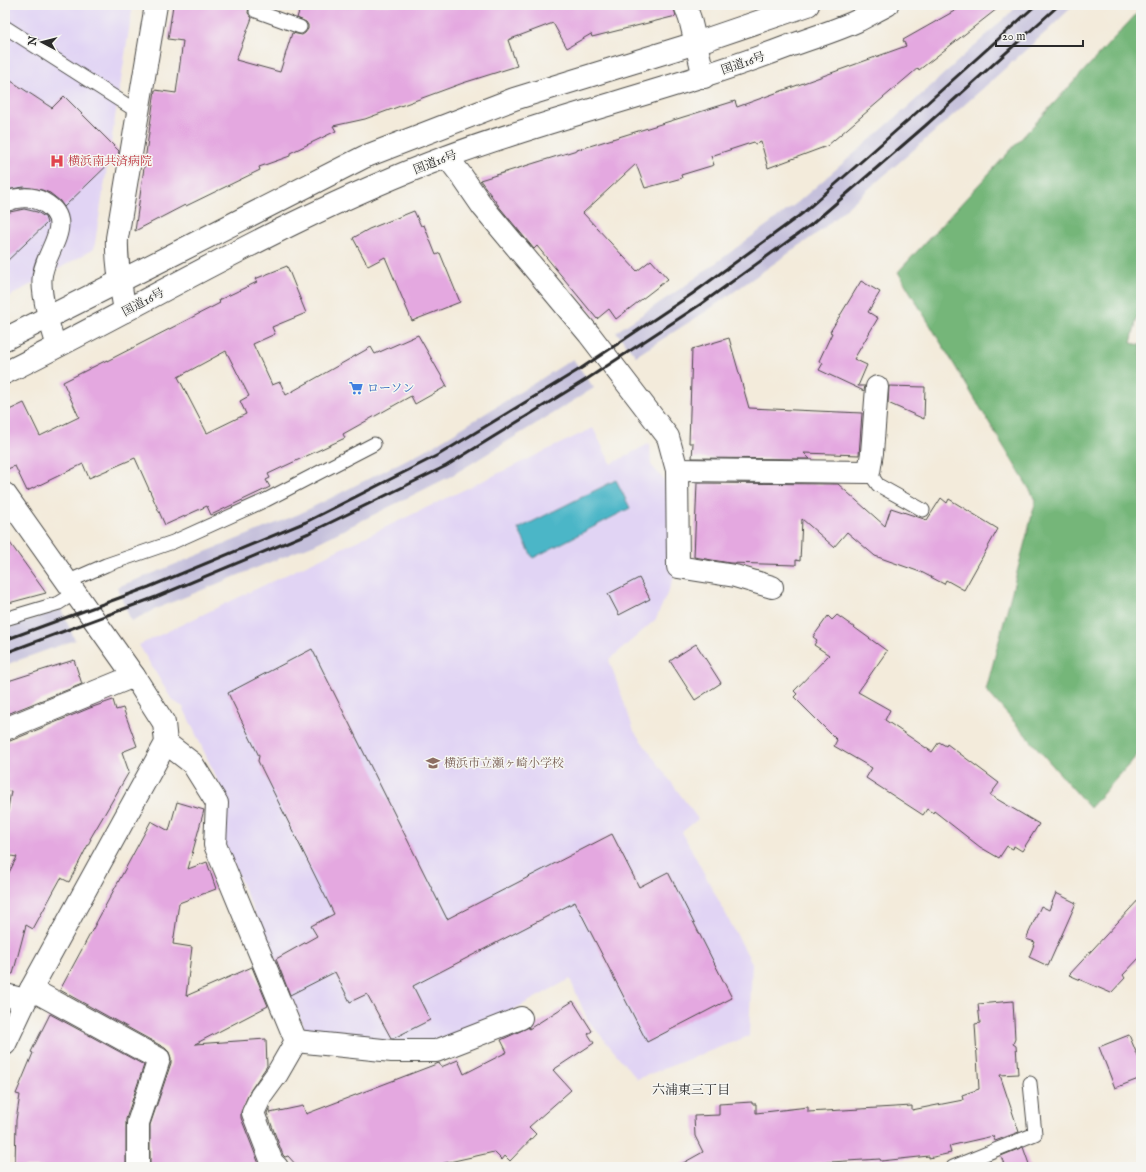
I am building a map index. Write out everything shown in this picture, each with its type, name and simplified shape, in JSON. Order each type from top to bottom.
[{"type":"main road","points":[[125,311],[116,252],[117,238],[156,5]]},
{"type":"main road","points":[[685,5],[690,19],[704,77]]},
{"type":"main road","points":[[5,339],[364,157],[514,99],[696,43],[808,5]]},
{"type":"main road","name":"国道16号","points":[[5,373],[57,348],[291,225],[379,184],[447,157],[574,114],[704,77],[856,21],[886,5]]},
{"type":"main road","points":[[447,157],[483,207],[589,334],[668,437],[677,470],[678,567],[735,576],[772,587]]},
{"type":"main road","points":[[677,470],[869,472],[872,453],[877,387]]},
{"type":"main road","points":[[5,494],[134,676],[164,723],[166,743],[20,995],[5,1044]]},
{"type":"main road","points":[[5,729],[134,676]]},
{"type":"main road","points":[[166,743],[192,764],[217,803],[215,845],[296,1041]]},
{"type":"main road","points":[[20,995],[159,1059],[138,1123],[138,1167]]},
{"type":"main road","points":[[296,1041],[392,1051],[436,1051],[522,1018]]},
{"type":"main road","points":[[277,1167],[272,1162],[253,1113],[261,1096],[277,1074],[296,1041]]},
{"type":"street","points":[[5,202],[21,197],[38,199],[52,207],[58,215],[60,223],[57,236],[43,267],[42,281],[48,317],[57,348]]},
{"type":"lane","points":[[257,5],[256,10],[300,27]]},
{"type":"lane","points":[[5,27],[138,112]]},
{"type":"lane","points":[[5,619],[59,603],[71,587],[106,565],[173,542],[266,500],[374,444]]},
{"type":"lane","points":[[869,472],[878,485],[923,510]]},
{"type":"lane","points":[[953,1167],[1035,1134],[1030,1083]]},
{"type":"shaded area","name":"横浜南共済病院","points":[[5,5],[133,5],[94,249],[5,299]]},
{"type":"shaded area","points":[[1019,5],[1074,5],[933,133],[819,232],[705,312],[636,356],[616,332],[686,285],[797,203],[909,106]]},
{"type":"shaded area","points":[[573,359],[594,388],[451,476],[315,544],[158,608],[131,621],[117,587],[299,514],[433,446]]},
{"type":"shaded area","name":"横浜市立瀬ヶ崎小学校","points":[[593,428],[611,464],[650,443],[651,465],[670,485],[674,578],[656,619],[609,660],[634,731],[698,819],[682,832],[752,963],[749,1036],[637,1079],[587,1019],[570,979],[483,1026],[439,1041],[390,1043],[307,1034],[222,838],[224,794],[183,707],[172,700],[139,645]]},
{"type":"shaded area","points":[[61,609],[75,640],[5,665],[5,629]]},
{"type":"green space","points":[[1141,9],[1141,302],[1131,343],[1141,345],[1141,751],[1090,808],[986,690],[1036,500],[898,272]]},
{"type":"water","points":[[616,480],[630,508],[533,558],[518,529]]},
{"type":"building","points":[[173,5],[249,5],[248,13],[252,18],[236,60],[280,72],[292,33],[302,35],[308,29],[306,22],[297,18],[301,5],[673,5],[676,16],[592,37],[591,34],[567,48],[553,23],[508,40],[517,66],[463,83],[365,119],[333,126],[336,131],[290,153],[290,156],[259,167],[260,170],[186,206],[185,205],[135,231],[155,90],[176,93],[183,41],[168,39]]},
{"type":"building","points":[[965,5],[1002,5],[919,70],[918,68],[827,146],[768,168],[761,142],[755,144],[754,142],[711,156],[714,165],[681,175],[682,178],[645,188],[636,164],[583,213],[637,271],[651,260],[668,279],[616,319],[609,309],[597,319],[537,246],[534,249],[501,209],[480,180],[735,101],[737,107],[906,46],[903,40]]},
{"type":"building","points":[[5,77],[52,108],[64,96],[119,151],[118,155],[64,207],[60,201],[50,193],[42,190],[24,187],[5,190]]},
{"type":"building","points":[[24,209],[37,212],[45,217],[47,223],[5,263],[5,213]]},
{"type":"building","points":[[414,211],[421,226],[424,225],[436,255],[440,253],[460,302],[412,321],[385,257],[368,266],[353,238],[369,229]]},
{"type":"building","points":[[287,266],[306,313],[272,327],[275,334],[253,344],[272,385],[280,382],[286,395],[371,347],[375,354],[418,335],[447,386],[415,404],[411,396],[343,434],[345,438],[268,474],[270,478],[266,480],[270,487],[211,515],[207,506],[165,525],[135,458],[89,478],[83,464],[27,491],[15,466],[5,470],[5,412],[24,403],[40,436],[79,417],[63,382],[220,303],[219,300],[257,282],[255,279]],"holes":[[[226,351],[249,396],[240,401],[246,414],[207,433],[178,377]]]},
{"type":"building","points":[[861,281],[880,292],[868,312],[878,318],[854,359],[867,365],[858,386],[865,386],[864,391],[819,370],[823,363],[819,361],[832,333],[830,332]]},
{"type":"building","points":[[729,338],[749,408],[862,413],[859,455],[804,453],[810,459],[692,458],[693,443],[689,443],[692,349]]},
{"type":"building","points":[[889,386],[925,387],[924,419],[888,403]]},
{"type":"building","points":[[697,483],[838,484],[885,526],[891,508],[927,520],[941,498],[947,503],[949,499],[998,529],[964,590],[946,580],[944,584],[923,573],[875,556],[847,532],[834,547],[802,519],[800,561],[796,560],[796,565],[730,563],[694,557]]},
{"type":"building","points":[[5,536],[46,593],[5,604]]},
{"type":"building","points":[[639,578],[650,599],[619,615],[608,594]]},
{"type":"building","points":[[837,615],[887,651],[858,692],[890,710],[885,720],[932,752],[939,742],[946,746],[947,744],[999,783],[990,795],[1039,824],[1022,851],[1014,846],[1013,849],[1007,846],[999,858],[980,847],[934,811],[933,813],[927,809],[923,815],[866,778],[872,768],[834,746],[837,740],[794,697],[797,694],[794,691],[829,655],[814,645],[817,640],[813,637],[828,616],[832,620]]},
{"type":"building","points":[[696,644],[721,683],[695,700],[670,661]]},
{"type":"building","points":[[312,649],[447,919],[612,834],[639,887],[668,872],[732,998],[647,1042],[575,902],[413,986],[430,1020],[394,1038],[391,1038],[367,994],[350,1002],[335,972],[290,995],[276,959],[317,936],[311,926],[334,914],[258,761],[259,756],[228,693]]},
{"type":"building","points":[[74,660],[82,684],[5,715],[5,682]]},
{"type":"building","points":[[113,700],[116,710],[123,708],[137,746],[122,752],[129,772],[90,839],[69,882],[61,878],[33,929],[26,925],[13,974],[5,973],[5,880],[17,857],[5,855],[5,826],[11,791],[5,792],[5,741],[10,741]]},
{"type":"building","points":[[177,802],[204,810],[188,869],[207,862],[216,889],[179,903],[173,944],[192,947],[186,996],[252,967],[268,1006],[195,1044],[266,1039],[267,1066],[250,1091],[241,1112],[241,1118],[259,1164],[249,1167],[150,1167],[150,1125],[171,1063],[169,1052],[165,1048],[60,990],[151,821],[169,831]]},
{"type":"building","points":[[1056,893],[1076,903],[1048,966],[1029,957],[1035,942],[1026,939],[1041,906],[1049,910]]},
{"type":"building","points":[[1141,897],[1141,956],[1123,975],[1125,978],[1111,993],[1069,975]]},
{"type":"building","points":[[573,1001],[592,1031],[588,1034],[594,1043],[553,1070],[571,1090],[529,1127],[536,1134],[510,1161],[505,1156],[502,1160],[494,1152],[427,1167],[298,1167],[288,1156],[285,1157],[283,1155],[267,1113],[270,1107],[270,1113],[303,1106],[306,1114],[439,1063],[441,1067],[458,1060],[464,1074],[507,1052],[501,1040],[529,1027],[529,1029]]},
{"type":"building","points":[[1013,1001],[1015,1039],[1013,1044],[1016,1046],[1018,1074],[1000,1075],[1019,1132],[995,1141],[993,1136],[949,1146],[951,1153],[929,1158],[929,1156],[881,1161],[880,1159],[814,1163],[814,1167],[676,1167],[703,1152],[695,1136],[694,1116],[719,1115],[719,1104],[752,1102],[752,1104],[756,1104],[756,1113],[808,1107],[808,1112],[912,1106],[912,1110],[963,1100],[962,1095],[979,1089],[975,1024],[980,1023],[978,1004]]},
{"type":"building","points":[[50,1014],[144,1065],[126,1119],[126,1167],[15,1167],[16,1120],[20,1095],[16,1094],[33,1053],[31,1052]]},
{"type":"building","points":[[1129,1035],[1141,1064],[1141,1078],[1115,1088],[1099,1047]]},
{"type":"building","points":[[1023,1147],[1030,1167],[1005,1167],[1001,1156]]},
{"type":"railway","points":[[5,640],[149,587],[306,522],[440,454],[580,369],[692,294],[803,213],[1036,5]]},
{"type":"railway","points":[[5,653],[156,597],[309,533],[446,466],[587,379],[701,304],[812,224],[925,126],[1059,5]]},
{"type":"place","name":"横浜南共済病院","points":[[57,161]]},
{"type":"place","name":"ローソン","points":[[356,388]]},
{"type":"place","name":"横浜市立瀬ヶ崎小学校","points":[[433,763]]},
{"type":"district","name":"六浦東三丁目","points":[[691,1089]]}]
